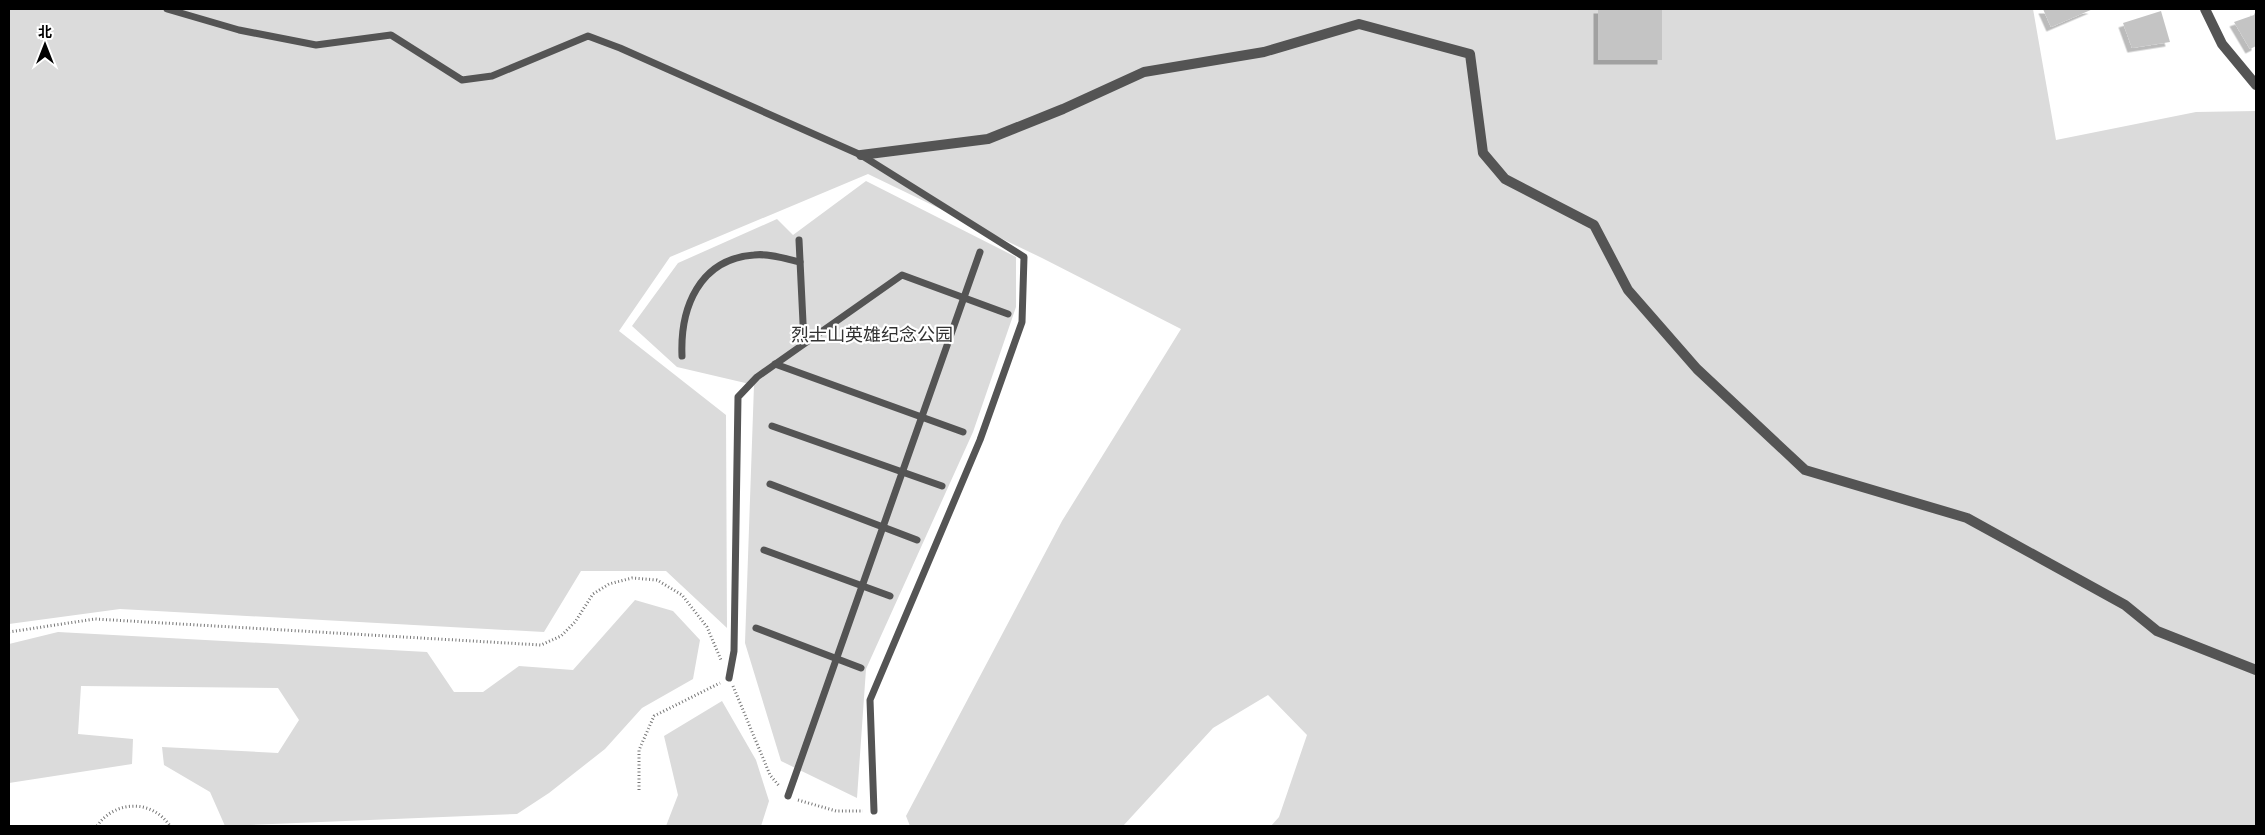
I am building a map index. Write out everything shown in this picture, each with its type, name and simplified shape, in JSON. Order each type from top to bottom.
[{"type":"street","points":[[2205,9],[2222,44],[2256,85]]},
{"type":"street","points":[[861,155],[988,139],[1063,109],[1144,72],[1264,52],[1359,24],[1470,54],[1483,153],[1505,179],[1594,225],[1628,290],[1697,369],[1805,470],[1967,518],[2124,605],[2157,631],[2256,670]]},
{"type":"lane","points":[[167,9],[239,30],[316,45],[391,35],[462,80],[492,76],[588,36],[620,48],[861,155],[1024,256],[1022,322],[980,440],[870,700],[874,811]]},
{"type":"lane","points":[[799,240],[804,343]]},
{"type":"lane","points":[[788,796],[835,658],[980,252]]},
{"type":"lane","points":[[682,356],[681,334],[685,313],[696,289],[707,273],[727,262],[754,255],[775,256],[800,262]]},
{"type":"lane","points":[[729,678],[734,651],[738,397],[757,377],[774,364],[902,275],[1008,314]]},
{"type":"lane","points":[[774,364],[962,432]]},
{"type":"lane","points":[[772,426],[942,486]]},
{"type":"lane","points":[[770,484],[917,540]]},
{"type":"lane","points":[[764,550],[890,596]]},
{"type":"lane","points":[[756,628],[861,668]]},
{"type":"path","points":[[9,632],[95,619],[541,645],[561,636],[575,622],[593,594],[609,584],[632,578],[657,580],[682,595],[707,627],[770,775],[788,796],[836,811],[874,811]]},
{"type":"path","points":[[639,790],[640,750],[654,716],[729,678]]},
{"type":"path","points":[[97,826],[102,818],[113,810],[127,806],[141,806],[154,810],[170,826]]},
{"type":"green space","points":[[9,9],[2033,9],[2056,140],[2196,112],[2256,111],[2256,826],[1271,826],[1279,817],[1307,735],[1268,695],[1213,728],[1123,826],[910,826],[906,816],[1062,521],[1181,329],[1042,258],[868,174],[670,257],[619,331],[726,415],[727,628],[666,571],[581,571],[544,632],[120,609],[9,624]]},
{"type":"green space","name":"烈士山英雄纪念公园","points":[[866,181],[1016,257],[1016,307],[973,432],[866,669],[857,798],[781,761],[745,643],[754,385],[677,367],[632,326],[678,263],[777,219],[793,235]]},
{"type":"green space","points":[[635,600],[673,611],[700,640],[693,679],[642,708],[605,749],[549,793],[517,814],[225,826],[210,792],[164,765],[162,747],[278,753],[299,720],[278,688],[81,686],[78,734],[133,739],[132,764],[9,783],[9,644],[58,632],[427,652],[454,692],[483,692],[519,666],[573,670]]},
{"type":"green space","points":[[722,701],[756,760],[769,801],[761,826],[666,826],[678,795],[664,736]]},
{"type":"building","points":[[1598,9],[1662,9],[1662,60],[1598,60]]},
{"type":"building","points":[[2043,9],[2093,9],[2051,27]]},
{"type":"building","points":[[2256,10],[2256,46],[2250,49],[2234,22],[2254,15]]},
{"type":"building","points":[[2161,11],[2170,42],[2132,48],[2123,23]]}]
